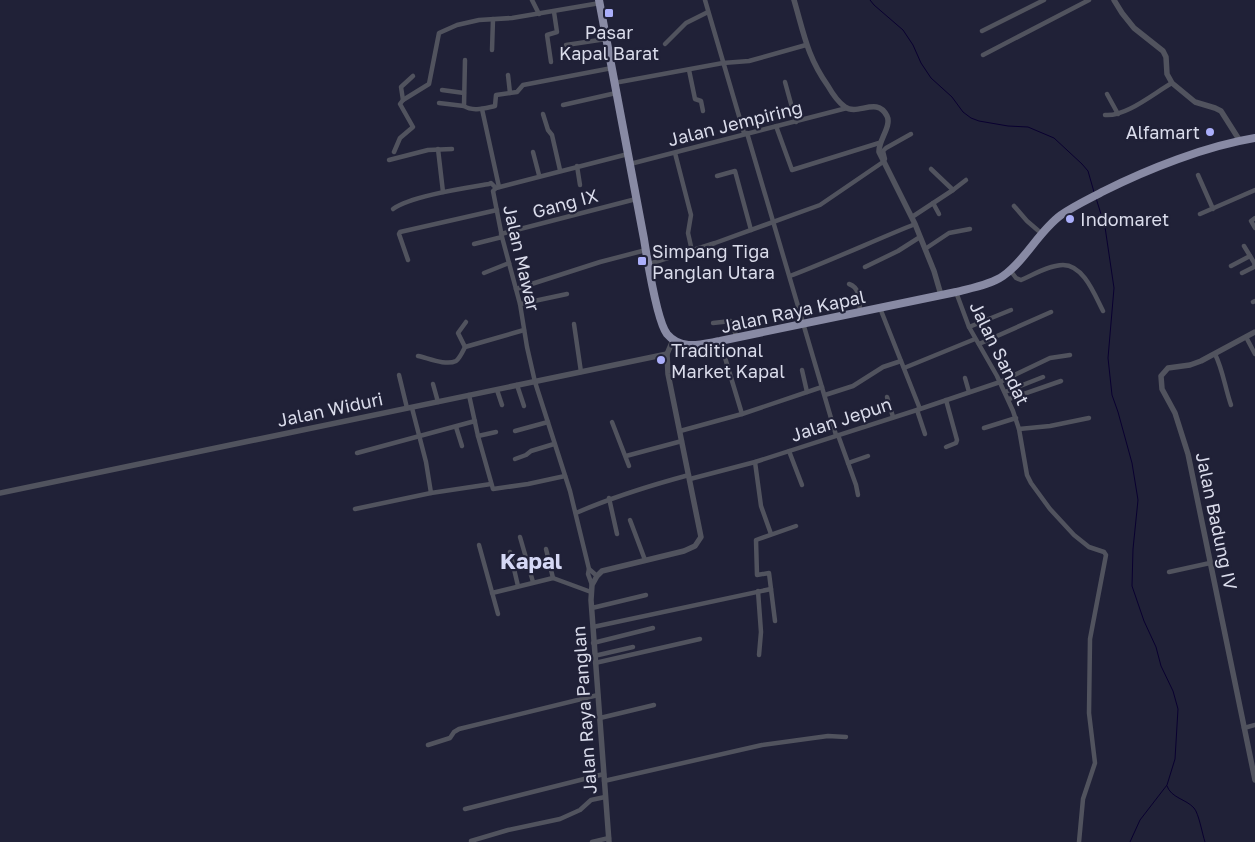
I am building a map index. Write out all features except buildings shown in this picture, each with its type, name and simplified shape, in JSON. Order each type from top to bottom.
[{"type":"highway","points":[[599,2],[648,264],[662,323],[673,340]]},
{"type":"highway","name":"Jalan Raya Kapal","points":[[673,340],[684,345],[737,338],[956,292],[992,281],[1010,270],[1041,233],[1059,217],[1084,201],[1165,165],[1240,140],[1255,138]]},
{"type":"street","points":[[532,0],[539,14]]},
{"type":"street","points":[[705,0],[822,387],[858,495]]},
{"type":"street","points":[[794,0],[806,45],[820,75],[833,94],[846,108],[852,110],[874,106],[885,113],[888,122],[880,143],[879,152],[912,217],[942,295]]},
{"type":"street","points":[[982,31],[1044,0]]},
{"type":"street","points":[[983,55],[1089,0]]},
{"type":"street","points":[[1114,0],[1134,28],[1165,54],[1167,74],[1172,83],[1193,101],[1215,108],[1221,112],[1240,140]]},
{"type":"street","points":[[394,152],[400,138],[413,127],[400,106],[403,100],[429,84],[439,34],[457,26],[488,19],[554,12],[599,2]]},
{"type":"street","points":[[552,62],[547,35],[557,32],[554,12]]},
{"type":"street","points":[[665,44],[686,24],[708,12]]},
{"type":"street","points":[[488,19],[492,50]]},
{"type":"street","points":[[566,44],[606,39]]},
{"type":"street","points":[[614,82],[723,63],[749,61],[806,45]]},
{"type":"street","points":[[465,60],[465,107]]},
{"type":"street","points":[[439,103],[482,109],[496,105],[496,95],[517,92],[520,86],[523,85],[612,68]]},
{"type":"street","points":[[689,70],[694,99],[700,101],[704,111]]},
{"type":"street","points":[[508,75],[510,93]]},
{"type":"street","points":[[403,100],[401,87],[413,76]]},
{"type":"street","points":[[785,82],[796,122]]},
{"type":"street","points":[[1105,115],[1118,114],[1172,83]]},
{"type":"street","points":[[442,90],[464,92]]},
{"type":"street","points":[[563,105],[616,93]]},
{"type":"street","points":[[1107,94],[1118,114]]},
{"type":"street","name":"Jalan Jempiring","points":[[630,164],[846,108]]},
{"type":"street","points":[[482,109],[497,187]]},
{"type":"street","points":[[543,114],[548,130],[552,135],[560,170]]},
{"type":"street","points":[[776,126],[792,170],[880,143]]},
{"type":"street","points":[[648,264],[692,251],[825,202],[885,165],[889,166],[883,151],[911,134]]},
{"type":"street","points":[[438,148],[443,192]]},
{"type":"street","points":[[389,160],[438,148],[452,148]]},
{"type":"street","points":[[533,152],[539,175]]},
{"type":"street","points":[[675,153],[691,215],[688,232],[692,251]]},
{"type":"street","name":"Jalan Mawar","points":[[592,588],[576,513],[535,382],[520,304],[502,236],[493,191],[497,187],[539,175],[628,154]]},
{"type":"street","points":[[577,166],[580,185]]},
{"type":"street","points":[[932,169],[953,190]]},
{"type":"street","points":[[717,176],[735,171],[751,230]]},
{"type":"street","points":[[1198,175],[1213,209]]},
{"type":"street","points":[[912,217],[966,180]]},
{"type":"street","points":[[393,209],[402,204],[443,192],[489,184],[497,187]]},
{"type":"street","points":[[1200,214],[1255,190]]},
{"type":"street","name":"Gang IX","points":[[474,244],[636,198]]},
{"type":"street","points":[[933,203],[938,214]]},
{"type":"street","points":[[1014,206],[1041,233]]},
{"type":"street","points":[[408,260],[399,234],[400,232],[497,210]]},
{"type":"street","points":[[1255,218],[1251,221],[1255,228]]},
{"type":"street","points":[[790,276],[838,258],[850,250],[915,224]]},
{"type":"street","points":[[925,249],[949,233],[970,228]]},
{"type":"street","points":[[865,267],[898,251],[920,237]]},
{"type":"street","points":[[1242,273],[1254,267],[1255,264],[1244,246]]},
{"type":"street","points":[[516,290],[600,262],[646,250]]},
{"type":"street","points":[[1231,266],[1250,256]]},
{"type":"street","points":[[484,273],[509,263]]},
{"type":"street","points":[[1010,270],[1016,278],[1021,280],[1063,265],[1074,269],[1086,281],[1103,311]]},
{"type":"street","points":[[849,284],[858,291],[860,312]]},
{"type":"street","name":"Jalan Sandat","points":[[956,292],[975,339],[1000,382],[1016,418],[1027,475],[1050,509],[1083,544],[1104,552],[1106,555],[1090,639],[1089,713],[1095,763],[1083,799],[1079,842]]},
{"type":"street","points":[[520,304],[567,294]]},
{"type":"street","points":[[880,308],[919,409],[925,434]]},
{"type":"street","points":[[970,328],[1011,310]]},
{"type":"street","points":[[979,344],[1051,312]]},
{"type":"street","points":[[713,323],[731,321],[737,338]]},
{"type":"street","points":[[465,347],[458,333],[466,322]]},
{"type":"street","points":[[574,324],[581,372]]},
{"type":"street","points":[[418,356],[442,362],[453,362],[458,359],[465,347],[524,330]]},
{"type":"street","name":"Jalan Badung IV","points":[[1255,332],[1215,354],[1190,365],[1172,367],[1163,373],[1160,385],[1175,413],[1188,454],[1255,780]]},
{"type":"street","points":[[1246,337],[1255,354]]},
{"type":"street","points":[[904,368],[975,339]]},
{"type":"street","points":[[492,594],[553,578],[592,588],[597,576],[607,570],[684,551],[694,546],[700,540],[700,532],[668,374],[667,354],[673,340]]},
{"type":"street","points":[[720,341],[742,414]]},
{"type":"street","name":"Jalan Widuri","points":[[0,493],[667,354]]},
{"type":"street","points":[[1215,354],[1223,371],[1224,384],[1231,405]]},
{"type":"street","name":"Jalan Jepun","points":[[576,513],[608,498],[755,462],[1000,382],[1050,358],[1070,355]]},
{"type":"street","points":[[825,395],[857,384],[883,367],[901,361]]},
{"type":"street","points":[[802,370],[807,392]]},
{"type":"street","points":[[400,375],[426,462],[432,493]]},
{"type":"street","points":[[1005,392],[1043,376]]},
{"type":"street","points":[[966,378],[969,392]]},
{"type":"street","points":[[1008,399],[1061,381]]},
{"type":"street","points":[[434,384],[438,402]]},
{"type":"street","points":[[517,385],[524,406]]},
{"type":"street","points":[[680,431],[742,414],[822,387]]},
{"type":"street","points":[[497,390],[502,405]]},
{"type":"street","points":[[469,396],[478,436],[494,489],[565,476]]},
{"type":"street","points":[[887,396],[894,417]]},
{"type":"street","points":[[946,400],[957,438],[956,443],[946,447]]},
{"type":"street","points":[[984,428],[1016,418]]},
{"type":"street","points":[[1019,429],[1050,426],[1089,418]]},
{"type":"street","points":[[357,453],[475,421]]},
{"type":"street","points":[[514,432],[548,422]]},
{"type":"street","points":[[612,422],[629,466]]},
{"type":"street","points":[[456,427],[462,446]]},
{"type":"street","points":[[478,436],[496,432]]},
{"type":"street","points":[[626,456],[682,441]]},
{"type":"street","points":[[515,459],[533,450],[554,444]]},
{"type":"street","points":[[789,451],[802,484]]},
{"type":"street","points":[[848,464],[868,456]]},
{"type":"street","points":[[755,462],[761,506],[771,534]]},
{"type":"street","points":[[355,509],[432,493],[491,484]]},
{"type":"street","points":[[608,498],[617,534]]},
{"type":"street","points":[[630,520],[645,560]]},
{"type":"street","points":[[775,621],[769,573],[757,575],[756,540],[796,526]]},
{"type":"street","points":[[520,537],[533,582]]},
{"type":"street","points":[[479,545],[498,614]]},
{"type":"street","points":[[546,549],[553,578]]},
{"type":"street","points":[[510,552],[518,586]]},
{"type":"street","points":[[1169,572],[1210,563]]},
{"type":"street","points":[[589,569],[597,576]]},
{"type":"street","name":"Jalan Raya Panglan","points":[[592,588],[593,643],[609,840]]},
{"type":"street","points":[[592,628],[771,588]]},
{"type":"street","points":[[758,591],[761,632],[759,655]]},
{"type":"street","points":[[592,608],[646,595]]},
{"type":"street","points":[[593,643],[653,628]]},
{"type":"street","points":[[595,660],[700,639]]},
{"type":"street","points":[[595,660],[633,647]]},
{"type":"street","points":[[428,745],[450,738],[459,729],[598,695]]},
{"type":"street","points":[[600,718],[654,705]]},
{"type":"street","points":[[1244,728],[1255,725]]},
{"type":"street","points":[[465,809],[762,745],[828,736],[846,737]]},
{"type":"street","points":[[472,841],[508,830],[560,819],[580,810],[591,800],[605,797]]},
{"type":"street","points":[[592,842],[609,840]]},
{"type":"waterway","points":[[870,0],[903,30],[931,78],[952,97],[963,112],[979,121],[1028,127],[1054,138],[1088,171],[1094,192]]},
{"type":"waterway","points":[[1096,198],[1105,227],[1114,288],[1108,358],[1112,395],[1132,463],[1138,500],[1133,549],[1132,586],[1144,621],[1156,647],[1161,666],[1173,691],[1178,709],[1175,759],[1167,785],[1140,820],[1130,842]]},
{"type":"waterway","points":[[1167,786],[1175,796],[1194,808],[1205,842]]},
{"type":"place","name":"Pasar Kapal Barat","points":[[609,13]]},
{"type":"place","name":"Alfamart","points":[[1210,132]]},
{"type":"place","name":"Indomaret","points":[[1070,219]]},
{"type":"place","name":"Simpang Tiga Panglan Utara","points":[[642,261]]},
{"type":"place","name":"Traditional Market Kapal","points":[[661,360]]},
{"type":"district","name":"Kapal","points":[[531,560]]}]
